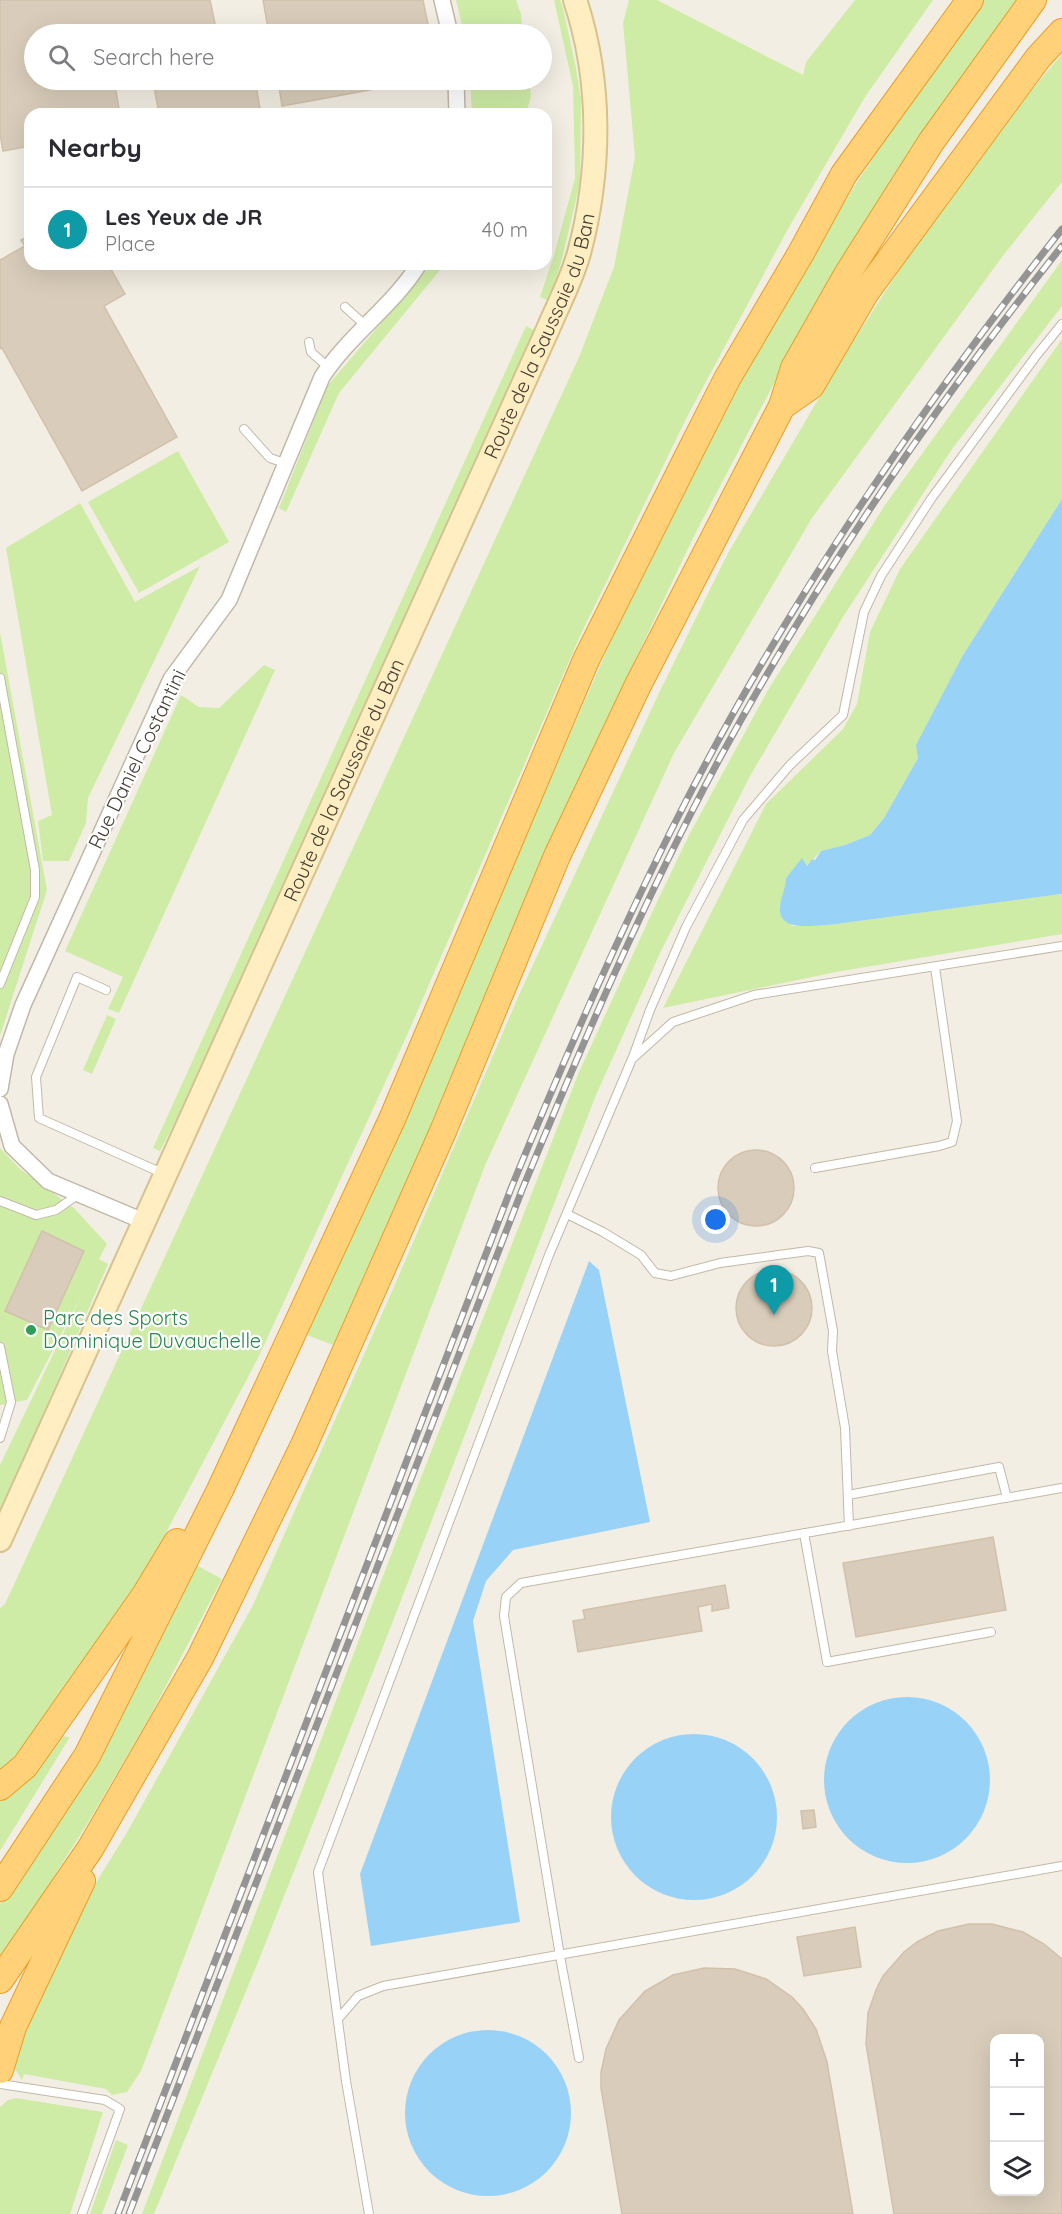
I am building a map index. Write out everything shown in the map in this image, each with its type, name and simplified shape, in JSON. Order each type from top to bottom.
[{"type":"highway","points":[[0,1888],[87,1756],[220,1490],[393,1117],[586,660],[727,379],[801,253],[844,174],[970,0]]},
{"type":"highway","points":[[0,1980],[90,1849],[200,1658],[304,1445],[444,1129],[557,856],[638,685],[782,406],[794,368],[848,273],[931,142],[1033,0]]},
{"type":"highway","points":[[782,406],[811,386],[866,292],[1038,58],[1062,32]]},
{"type":"highway","points":[[0,1787],[26,1766],[145,1595],[198,1507],[220,1490]]},
{"type":"highway","points":[[0,2070],[13,2027],[81,1885],[90,1849]]},
{"type":"main road","name":"Route de la Saussaie du Ban","points":[[0,1540],[548,329],[578,254],[594,171],[594,85],[581,18],[575,0]]},
{"type":"street","points":[[442,0],[448,24]]},
{"type":"street","points":[[456,90],[457,108]]},
{"type":"street","name":"Rue Daniel Costantini","points":[[0,1089],[6,1054],[23,1005],[171,679],[229,600],[322,377],[340,352],[414,270]]},
{"type":"street","points":[[0,1104],[12,1146],[48,1181],[143,1221]]},
{"type":"lane","points":[[345,307],[365,325]]},
{"type":"lane","points":[[369,2214],[346,2081],[318,1872],[545,1266],[686,927],[743,820],[790,765],[843,715],[864,612],[882,576],[931,499],[1062,324]]},
{"type":"lane","points":[[309,342],[312,352],[328,367]]},
{"type":"lane","points":[[244,429],[270,458],[287,464]]},
{"type":"lane","points":[[0,678],[35,870],[35,897],[0,984]]},
{"type":"lane","points":[[632,1059],[674,1022],[754,995],[1062,946]]},
{"type":"lane","points":[[815,1168],[952,1142],[957,1121],[935,967]]},
{"type":"lane","points":[[106,990],[77,977],[36,1077],[39,1118],[165,1174]]},
{"type":"lane","points":[[0,1201],[36,1215],[56,1210],[79,1194]]},
{"type":"lane","points":[[567,1214],[641,1255],[655,1273],[671,1276],[720,1263],[808,1251],[819,1253],[833,1331],[832,1351],[845,1428],[849,1526]]},
{"type":"lane","points":[[0,1347],[11,1402],[0,1438]]},
{"type":"lane","points":[[848,1495],[999,1467],[1006,1498]]},
{"type":"lane","points":[[579,2058],[504,1616],[506,1597],[521,1583],[1062,1488]]},
{"type":"lane","points":[[804,1533],[827,1662],[990,1632]]},
{"type":"lane","points":[[338,2019],[358,1996],[383,1986],[1062,1866]]},
{"type":"lane","points":[[0,2084],[105,2100],[120,2109],[82,2214]]},
{"type":"green space","points":[[456,0],[516,0],[522,24],[462,24]]},
{"type":"green space","points":[[554,0],[560,0],[563,8],[581,99],[580,183],[562,259],[549,301],[540,297],[549,270],[552,270],[552,261],[575,178],[573,86]]},
{"type":"green space","points":[[629,0],[657,0],[803,75],[806,62],[855,0],[933,0],[865,97],[788,229],[688,415],[580,636],[408,1033],[259,1356],[149,1565],[33,1738],[0,1771],[0,1608],[5,1604],[579,357],[614,267],[635,157],[623,23]]},
{"type":"green space","points":[[984,0],[1019,0],[952,97],[898,168],[805,324],[694,536],[607,719],[550,857],[333,1345],[307,1335],[650,552],[719,416],[794,280],[886,138]]},
{"type":"green space","points":[[1062,54],[1062,182],[1002,257],[812,518],[674,753],[486,1163],[141,2071],[127,2092],[112,2095],[106,2089],[24,2074],[22,2080],[11,2063],[30,2007],[89,1894],[129,1829],[253,1605],[396,1282],[518,997],[658,695],[728,553],[843,357],[961,175]]},
{"type":"green space","points":[[471,90],[530,90],[528,108],[472,108]]},
{"type":"green space","points":[[1062,260],[1062,306],[952,449],[843,617],[749,778],[660,953],[596,1095],[388,1634],[258,1962],[154,2214],[142,2214],[397,1539],[579,1072],[656,904],[689,835],[768,690],[885,505]]},
{"type":"green space","points":[[427,270],[440,270],[339,393],[286,512],[279,508],[328,385]]},
{"type":"green space","points":[[526,326],[536,331],[204,1065],[160,1151],[153,1148]]},
{"type":"green space","points":[[1062,339],[1062,499],[963,655],[918,758],[884,818],[870,835],[821,851],[806,866],[802,859],[786,878],[786,887],[779,907],[792,926],[829,925],[1062,894],[1062,934],[836,972],[663,1008],[766,804],[843,729],[857,704],[870,632],[900,569]]},
{"type":"green space","points":[[178,451],[229,542],[139,593],[88,502]]},
{"type":"green space","points":[[80,503],[135,602],[200,566],[88,798],[86,823],[69,861],[43,861],[38,821],[52,815],[6,548]]},
{"type":"green space","points":[[0,632],[47,890],[0,1036]]},
{"type":"green space","points":[[264,665],[275,670],[119,1013],[108,1009],[123,977],[65,951],[181,695],[199,707],[219,708]]},
{"type":"green space","points":[[107,1015],[116,1019],[92,1074],[83,1070]]},
{"type":"green space","name":"Parc des Sports Dominique Duvauchelle","points":[[0,1148],[20,1169],[74,1208],[107,1244],[99,1259],[108,1264],[0,1514],[0,1465],[81,1296],[27,1400],[0,1405]]},
{"type":"green space","points":[[196,1565],[222,1579],[148,1720],[87,1824],[0,1962],[0,1904]]},
{"type":"green space","points":[[59,1736],[70,1737],[0,1851],[0,1795]]},
{"type":"green space","points":[[16,2098],[103,2112],[70,2214],[0,2214],[0,2107],[8,2100]]},
{"type":"green space","points":[[116,2140],[128,2145],[102,2214],[90,2214]]},
{"type":"water","points":[[1062,499],[1062,894],[829,925],[797,926],[790,924],[781,915],[780,906],[786,878],[802,858],[807,866],[821,851],[870,835],[884,818],[918,758],[916,745],[963,655]]},
{"type":"water","points":[[589,1261],[599,1270],[650,1522],[513,1550],[486,1581],[473,1621],[520,1922],[371,1946],[360,1874]]},
{"type":"water","points":[[907,1697],[923,1698],[939,1703],[966,1721],[984,1748],[989,1764],[989,1796],[984,1812],[966,1839],[939,1857],[923,1862],[907,1863],[891,1862],[875,1857],[848,1839],[830,1812],[825,1796],[824,1780],[825,1764],[830,1748],[848,1721],[875,1703],[891,1698]]},
{"type":"water","points":[[694,1734],[710,1735],[726,1740],[753,1758],[771,1785],[776,1801],[776,1833],[771,1849],[753,1876],[726,1894],[710,1899],[694,1900],[678,1899],[662,1894],[635,1876],[617,1849],[612,1833],[611,1817],[612,1801],[617,1785],[635,1758],[662,1740],[678,1735]]},
{"type":"water","points":[[488,2030],[504,2031],[520,2036],[547,2054],[565,2081],[570,2097],[570,2129],[565,2145],[547,2172],[520,2190],[504,2195],[488,2196],[472,2195],[456,2190],[429,2172],[411,2145],[406,2129],[405,2113],[406,2097],[411,2081],[429,2054],[456,2036],[472,2031]]},
{"type":"building","points":[[0,0],[210,0],[215,24],[24,24],[24,90],[116,90],[119,108],[24,108],[24,147],[3,151],[0,134]]},
{"type":"building","points":[[263,0],[423,0],[428,24],[267,24]]},
{"type":"building","points":[[155,90],[257,90],[260,108],[158,108]]},
{"type":"building","points":[[280,90],[369,90],[282,106]]},
{"type":"building","points":[[24,247],[24,270],[111,270],[125,294],[104,306],[177,437],[82,491],[2,348],[0,349],[0,260]]},
{"type":"building","points":[[764,1150],[777,1156],[788,1167],[794,1180],[792,1203],[777,1220],[764,1226],[748,1226],[735,1220],[720,1203],[718,1180],[724,1167],[741,1152]]},
{"type":"building","points":[[42,1231],[84,1251],[48,1330],[5,1311]]},
{"type":"building","points":[[782,1270],[795,1276],[806,1287],[812,1300],[810,1323],[795,1340],[782,1346],[766,1346],[753,1340],[738,1323],[736,1300],[742,1287],[759,1272]]},
{"type":"building","points":[[993,1537],[1006,1610],[856,1637],[843,1563]]},
{"type":"building","points":[[725,1585],[729,1608],[712,1611],[712,1604],[698,1607],[702,1631],[578,1652],[573,1621],[585,1619],[583,1610]]},
{"type":"building","points":[[814,1810],[816,1827],[803,1829],[801,1811]]},
{"type":"building","points":[[969,1924],[992,1924],[1023,1932],[1044,1944],[1062,1959],[1062,2214],[894,2214],[866,2044],[868,2013],[883,1976],[904,1952],[938,1931]]},
{"type":"building","points":[[855,1927],[861,1967],[804,1976],[797,1937]]},
{"type":"building","points":[[704,1968],[735,1969],[766,1979],[792,1997],[816,2029],[827,2062],[853,2214],[622,2214],[601,2088],[601,2072],[606,2049],[619,2020],[645,1991],[673,1975]]},
{"type":"railway","points":[[118,2214],[512,1186],[615,946],[684,805],[767,654],[812,580],[907,437],[1009,297],[1062,229]]},
{"type":"railway","points":[[129,2214],[522,1190],[592,1025],[666,862],[721,756],[838,558],[924,430],[1062,246]]},
{"type":"place","name":"Les Yeux de JR","points":[[774,1315]]},
{"type":"place","name":"Parc des Sports Dominique Duvauchelle","points":[[31,1330]]}]
